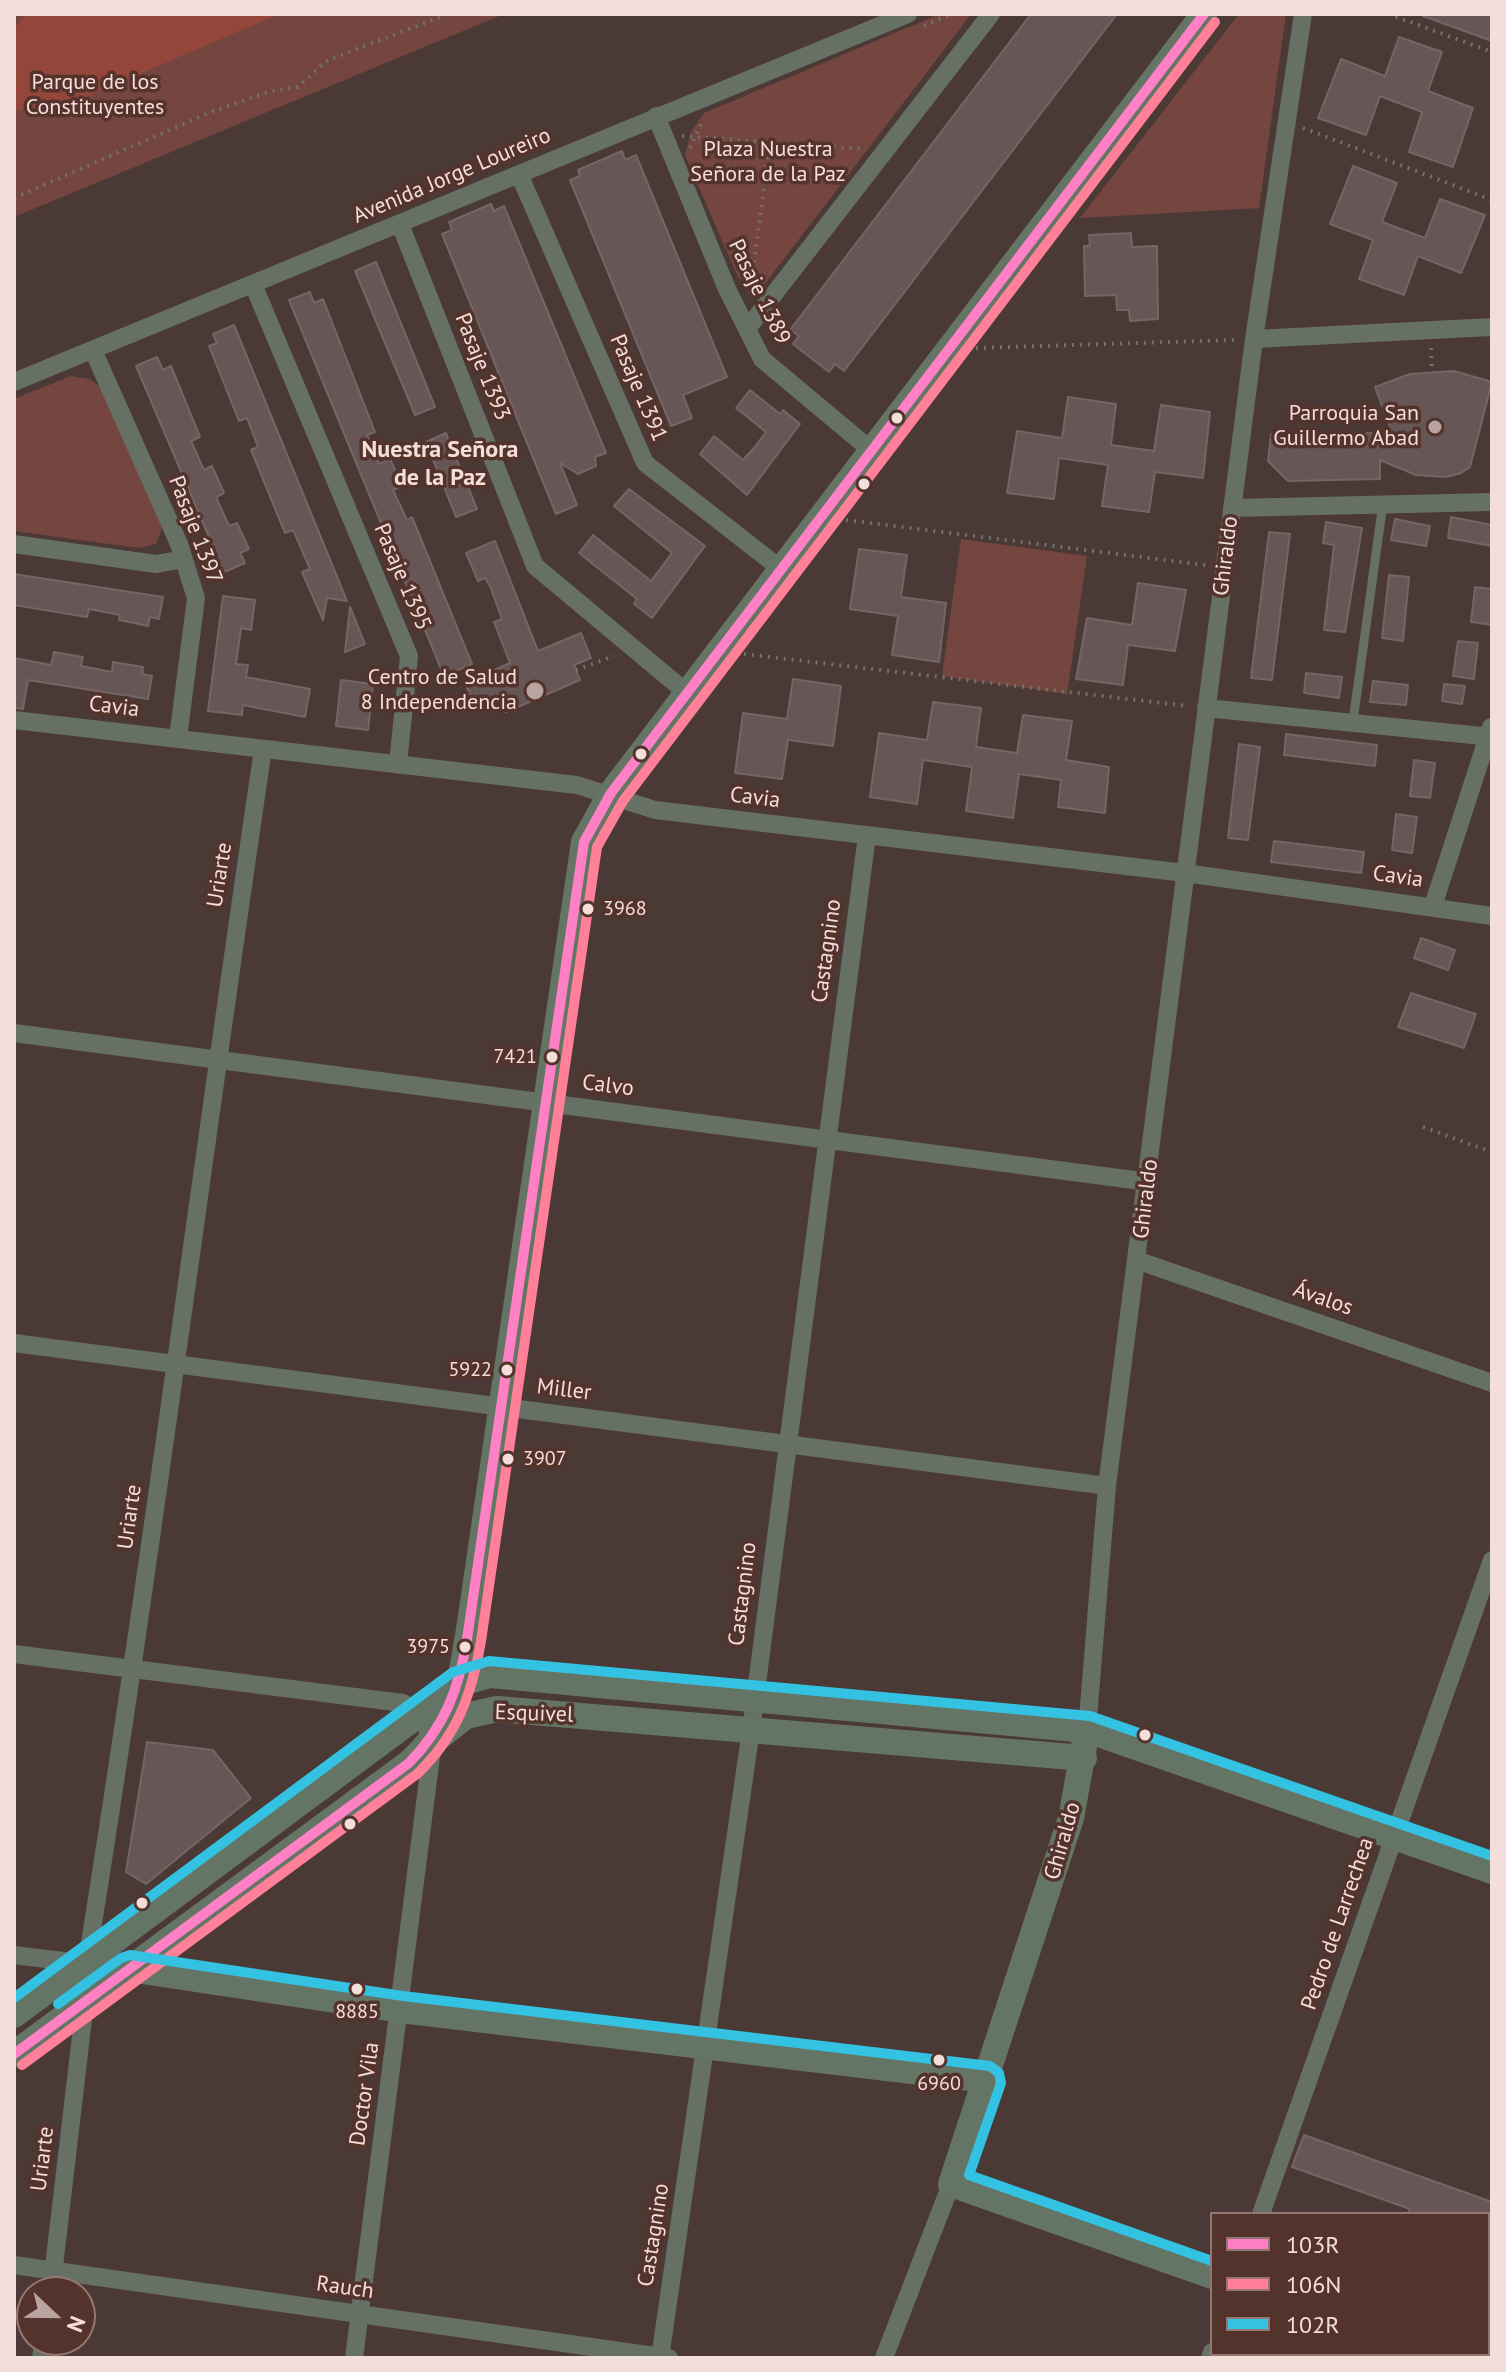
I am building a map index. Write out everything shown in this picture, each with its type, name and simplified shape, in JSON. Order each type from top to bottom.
[{"type":"street","name":"Avenida Jorge Loureiro","points":[[14,382],[908,14]]},
{"type":"street","points":[[747,329],[991,14]]},
{"type":"street","points":[[433,1741],[449,1718],[461,1683],[584,842],[611,793],[1204,14]]},
{"type":"street","name":"Ghiraldo","points":[[884,2358],[987,2080],[1071,1818],[1084,1758],[1107,1486],[1139,1261],[1254,339],[1289,123],[1303,14]]},
{"type":"street","name":"Pasaje 1389","points":[[656,116],[762,359],[872,451]]},
{"type":"street","name":"Pasaje 1391","points":[[519,174],[645,463],[781,569]]},
{"type":"street","name":"Pasaje 1393","points":[[400,224],[535,566],[687,693]]},
{"type":"street","name":"Pasaje 1395","points":[[253,284],[409,656],[398,764]]},
{"type":"street","points":[[1254,339],[1492,327]]},
{"type":"street","name":"Pasaje 1397","points":[[93,350],[184,559],[196,598],[178,738]]},
{"type":"street","points":[[1232,508],[1492,502]]},
{"type":"street","points":[[14,544],[156,564],[184,559]]},
{"type":"street","points":[[1206,708],[1491,732],[1433,906]]},
{"type":"street","name":"Cavia","points":[[14,720],[577,785],[611,793],[655,810],[1185,873],[1492,916]]},
{"type":"street","name":"Uriarte","points":[[53,2276],[87,1961],[134,1669],[216,1060],[263,749]]},
{"type":"street","name":"Castagnino","points":[[663,2358],[751,1730],[867,835]]},
{"type":"street","name":"Calvo","points":[[14,1033],[1149,1182]]},
{"type":"street","name":"Ávalos","points":[[1139,1261],[1492,1383]]},
{"type":"street","name":"Miller","points":[[14,1343],[787,1441],[1107,1486]]},
{"type":"street","name":"Pedro de Larrechea","points":[[1262,2212],[1492,1560]]},
{"type":"street","points":[[14,1654],[403,1703],[420,1713],[433,1741]]},
{"type":"street","name":"Esquivel","points":[[461,1683],[490,1675],[520,1675],[1087,1730],[1492,1871]]},
{"type":"street","points":[[14,2015],[461,1683]]},
{"type":"street","name":"Esquivel","points":[[14,2054],[379,1787],[466,1716],[497,1709],[1084,1758]]},
{"type":"street","name":"Doctor Vila","points":[[354,2358],[401,2010],[433,1741]]},
{"type":"street","points":[[14,1955],[87,1961],[401,2010],[987,2080]]},
{"type":"street","points":[[951,2184],[1210,2275]]},
{"type":"street","name":"Rauch","points":[[14,2265],[663,2358]]},
{"type":"lane","points":[[1353,721],[1383,503]]},
{"type":"path","points":[[14,198],[211,112],[268,92],[298,87],[326,61],[448,14]]},
{"type":"path","points":[[1388,14],[1492,52]]},
{"type":"path","points":[[689,150],[703,119]]},
{"type":"path","points":[[1289,123],[1492,200]]},
{"type":"path","points":[[663,136],[863,148],[879,159]]},
{"type":"path","points":[[854,160],[872,136]]},
{"type":"path","points":[[747,329],[770,142]]},
{"type":"path","points":[[736,262],[742,276],[761,282],[770,269]]},
{"type":"path","points":[[949,349],[1254,339]]},
{"type":"path","points":[[821,517],[1225,567]]},
{"type":"path","points":[[576,670],[631,649]]},
{"type":"path","points":[[719,651],[1206,708]]},
{"type":"path","points":[[1423,1127],[1492,1152]]},
{"type":"green space","name":"Parque de los Constituyentes","points":[[14,14],[504,14],[14,217]]},
{"type":"green space","name":"Plaza Nuestra Señora de la Paz","points":[[940,14],[969,14],[969,17],[764,285],[749,287],[738,277],[685,155],[691,132],[704,113]]},
{"type":"green space","points":[[1239,14],[1286,14],[1259,208],[1080,218]]},
{"type":"green space","points":[[71,376],[89,379],[104,389],[162,528],[156,544],[139,548],[14,531],[14,399]]},
{"type":"green space","points":[[961,539],[1087,556],[1067,694],[942,676]]},
{"type":"shaded area","points":[[26,14],[279,14],[74,102],[14,111],[14,29]]},
{"type":"building","points":[[1031,14],[1117,14],[844,371],[835,364],[829,372],[793,344],[799,336],[790,330]]},
{"type":"building","points":[[1492,14],[1492,41],[1423,16]]},
{"type":"building","points":[[1399,37],[1442,52],[1428,91],[1473,108],[1453,167],[1409,152],[1422,112],[1380,96],[1366,135],[1318,118],[1341,59],[1385,76]]},
{"type":"building","points":[[622,151],[625,160],[636,155],[727,377],[683,395],[692,418],[671,426],[570,180],[580,176],[578,170]]},
{"type":"building","points":[[1353,166],[1397,183],[1382,222],[1425,238],[1440,199],[1485,215],[1461,273],[1418,256],[1404,295],[1359,279],[1373,240],[1330,224]]},
{"type":"building","points":[[491,204],[494,211],[504,206],[606,453],[595,457],[596,466],[578,474],[560,463],[577,505],[556,514],[442,234],[452,230],[449,222]]},
{"type":"building","points":[[1131,233],[1132,247],[1157,246],[1158,319],[1130,321],[1129,310],[1117,310],[1116,295],[1085,296],[1084,246],[1090,246],[1089,235]]},
{"type":"building","points":[[376,262],[435,407],[415,415],[355,271]]},
{"type":"building","points":[[310,292],[314,303],[323,299],[375,432],[367,435],[379,464],[390,459],[402,486],[393,490],[407,520],[412,517],[472,664],[444,676],[289,300]]},
{"type":"building","points":[[234,325],[347,601],[327,598],[323,620],[302,572],[310,569],[293,530],[285,533],[251,450],[258,447],[247,418],[239,421],[209,346],[217,343],[213,334]]},
{"type":"building","points":[[157,357],[163,370],[171,366],[200,437],[191,441],[204,470],[212,466],[224,493],[216,497],[229,526],[237,523],[249,549],[240,553],[245,563],[224,572],[136,366]]},
{"type":"building","name":"Parroquia San Guillermo Abad","points":[[1454,371],[1492,382],[1470,467],[1461,473],[1446,477],[1416,475],[1380,460],[1380,479],[1288,481],[1268,461],[1271,434],[1392,433],[1375,387],[1410,374]]},
{"type":"building","points":[[750,390],[780,414],[783,410],[800,424],[747,495],[700,454],[714,436],[743,460],[754,448],[766,432],[736,408]]},
{"type":"building","points":[[1068,397],[1116,404],[1111,445],[1154,451],[1161,405],[1210,412],[1203,478],[1155,472],[1149,512],[1102,506],[1108,465],[1059,458],[1054,499],[1007,493],[1017,431],[1062,438]]},
{"type":"building","points":[[446,433],[477,509],[456,517],[426,442]]},
{"type":"building","points":[[629,489],[705,546],[652,618],[634,604],[637,599],[579,553],[593,535],[651,581],[672,553],[614,506]]},
{"type":"building","points":[[1451,517],[1492,525],[1492,546],[1448,538]]},
{"type":"building","points":[[1395,519],[1430,526],[1426,546],[1391,540]]},
{"type":"building","points":[[1326,522],[1362,528],[1345,632],[1324,630],[1334,545],[1323,543]]},
{"type":"building","points":[[1269,532],[1290,534],[1272,680],[1251,678]]},
{"type":"building","points":[[495,541],[538,651],[581,633],[591,658],[574,665],[580,680],[506,712],[500,697],[476,708],[465,683],[510,663],[494,622],[502,619],[490,586],[485,578],[478,581],[466,553]]},
{"type":"building","points":[[859,549],[907,555],[901,597],[946,603],[939,662],[892,655],[898,616],[850,609]]},
{"type":"building","points":[[14,574],[163,597],[159,619],[150,617],[148,626],[119,620],[120,615],[89,609],[87,617],[14,605]]},
{"type":"building","points":[[1389,575],[1409,577],[1403,641],[1382,638]]},
{"type":"building","points":[[1138,583],[1186,590],[1175,651],[1128,645],[1123,685],[1076,679],[1087,618],[1132,625]]},
{"type":"building","points":[[1475,587],[1492,589],[1492,625],[1471,622]]},
{"type":"building","points":[[223,596],[255,600],[251,630],[241,628],[236,664],[248,665],[246,677],[310,689],[305,717],[243,705],[242,715],[208,711]]},
{"type":"building","points":[[350,607],[365,644],[345,652]]},
{"type":"building","points":[[1458,641],[1478,643],[1474,679],[1453,676]]},
{"type":"building","points":[[54,652],[83,657],[81,666],[112,672],[113,662],[143,667],[142,674],[152,676],[148,699],[28,680],[23,709],[14,708],[14,658],[51,665]]},
{"type":"building","points":[[1306,673],[1342,677],[1339,698],[1304,693]]},
{"type":"building","points":[[793,679],[841,686],[833,746],[788,740],[782,779],[735,773],[743,713],[787,719]]},
{"type":"building","points":[[341,680],[373,684],[368,730],[336,726]]},
{"type":"building","points":[[1373,681],[1408,685],[1406,705],[1370,702]]},
{"type":"building","points":[[1444,684],[1465,686],[1462,704],[1442,701]]},
{"type":"building","points":[[933,702],[981,708],[976,747],[1017,753],[1023,715],[1072,721],[1066,760],[1109,767],[1105,813],[1058,807],[1061,780],[1019,774],[1013,818],[966,811],[972,767],[923,760],[917,804],[870,797],[879,733],[927,740]]},
{"type":"building","points":[[1286,734],[1377,745],[1375,766],[1284,755]]},
{"type":"building","points":[[1239,744],[1260,747],[1248,840],[1228,838]]},
{"type":"building","points":[[1414,760],[1435,763],[1430,798],[1410,796]]},
{"type":"building","points":[[1396,814],[1417,817],[1412,853],[1392,850]]},
{"type":"building","points":[[1274,841],[1364,852],[1361,873],[1271,862]]},
{"type":"building","points":[[1421,938],[1455,950],[1448,970],[1414,958]]},
{"type":"building","points":[[1411,993],[1476,1014],[1464,1048],[1398,1027]]},
{"type":"building","points":[[147,1742],[213,1750],[251,1798],[146,1884],[126,1872]]},
{"type":"building","points":[[1304,2135],[1492,2202],[1492,2214],[1409,2212],[1410,2209],[1292,2167]]},
{"type":"transit line","name":"103R","points":[[14,2054],[409,1763],[441,1721],[455,1690],[467,1639],[584,842],[611,793],[1204,14]]},
{"type":"transit line","name":"106N","points":[[22,2065],[417,1774],[443,1745],[461,1713],[473,1679],[481,1641],[597,847],[623,801],[1215,22]]},
{"type":"transit line","name":"102R","points":[[14,1998],[453,1672],[489,1661],[1090,1716],[1492,1856]]},
{"type":"transit line","name":"102R","points":[[58,2004],[121,1958],[130,1955],[403,1996],[990,2066],[999,2073],[1001,2083],[969,2175],[1210,2260]]},
{"type":"place","name":"Parroquia San Guillermo Abad","points":[[1435,427]]},
{"type":"place","name":"Centro de Salud 8 Independencia","points":[[535,691]]},
{"type":"place","name":"3968","points":[[588,909]]},
{"type":"place","name":"7421","points":[[552,1057]]},
{"type":"place","name":"5922","points":[[507,1370]]},
{"type":"place","name":"3907","points":[[508,1459]]},
{"type":"place","name":"3975","points":[[465,1647]]},
{"type":"place","name":"8885","points":[[357,1989]]},
{"type":"place","name":"6960","points":[[939,2060]]},
{"type":"district","name":"Nuestra Señora de la Paz","points":[[440,464]]}]
